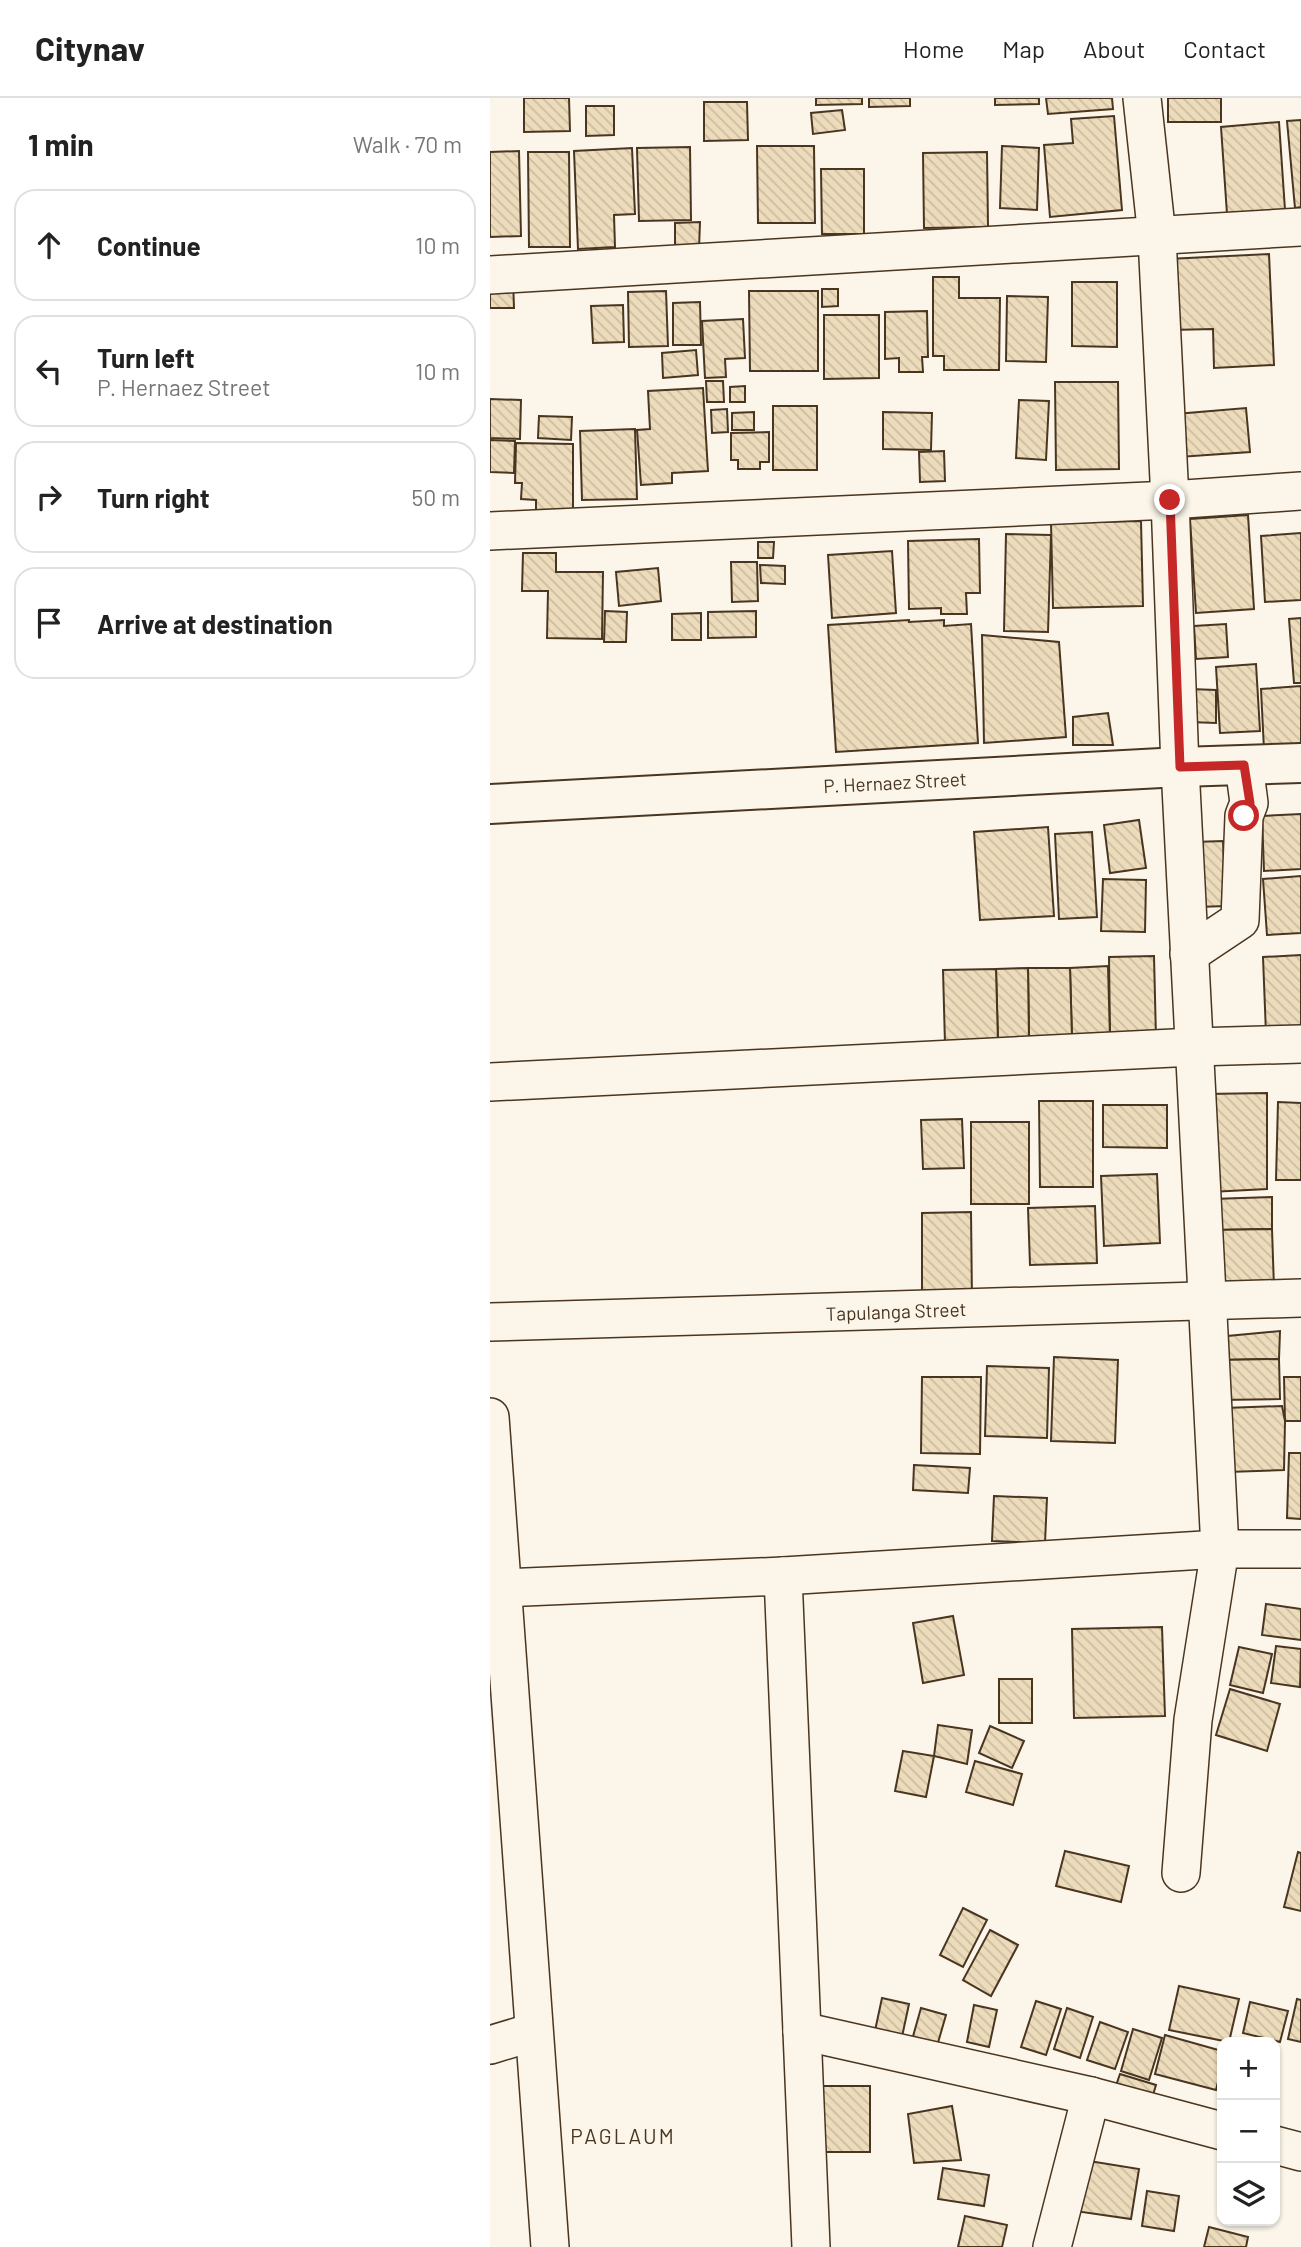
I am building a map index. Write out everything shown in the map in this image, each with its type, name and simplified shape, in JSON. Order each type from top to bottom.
[{"type":"main road","name":"P. Hernaez Street","points":[[490,804],[1180,767],[1301,763]]},
{"type":"street","points":[[1142,98],[1157,237],[1180,767],[1220,1549],[1192,1720],[1181,1873]]},
{"type":"street","points":[[490,275],[1301,228]]},
{"type":"street","points":[[490,531],[1170,500],[1301,491]]},
{"type":"street","points":[[1189,954],[1240,920],[1244,816],[1250,803],[1244,765]]},
{"type":"street","points":[[490,1082],[1301,1044]]},
{"type":"street","name":"Tapulanga Street","points":[[490,1322],[1301,1298]]},
{"type":"street","points":[[490,1417],[550,2247]]},
{"type":"street","points":[[501,1588],[783,1576],[1220,1549],[1301,1549]]},
{"type":"street","points":[[783,1576],[811,2247]]},
{"type":"street","points":[[802,2031],[1091,2096],[1217,2130]]},
{"type":"street","points":[[490,2045],[533,2032]]},
{"type":"street","points":[[1052,2247],[1091,2096]]},
{"type":"street","points":[[1280,2146],[1301,2152]]},
{"type":"building","points":[[524,98],[569,98],[570,131],[524,132]]},
{"type":"building","points":[[816,98],[862,98],[862,104],[816,105]]},
{"type":"building","points":[[869,98],[910,98],[910,106],[869,107]]},
{"type":"building","points":[[995,98],[1039,98],[1039,104],[995,105]]},
{"type":"building","points":[[1046,98],[1112,98],[1113,109],[1048,114]]},
{"type":"building","points":[[1168,98],[1221,98],[1221,122],[1168,122]]},
{"type":"building","points":[[704,102],[747,102],[748,140],[704,141]]},
{"type":"building","points":[[586,106],[614,106],[614,135],[586,136]]},
{"type":"building","points":[[842,110],[845,130],[813,134],[811,113]]},
{"type":"building","points":[[1114,116],[1122,210],[1050,217],[1044,145],[1073,143],[1071,119]]},
{"type":"building","points":[[1301,120],[1301,207],[1295,208],[1287,121]]},
{"type":"building","points":[[1279,122],[1285,210],[1227,214],[1221,127]]},
{"type":"building","points":[[757,146],[814,146],[815,223],[758,223]]},
{"type":"building","points":[[1002,146],[1039,148],[1037,210],[1000,208]]},
{"type":"building","points":[[690,147],[691,220],[639,221],[637,148]]},
{"type":"building","points":[[632,148],[635,214],[614,215],[615,247],[578,249],[574,151]]},
{"type":"building","points":[[519,151],[521,236],[490,237],[490,152]]},
{"type":"building","points":[[528,152],[569,152],[570,247],[529,247]]},
{"type":"building","points":[[987,152],[988,227],[924,228],[923,153]]},
{"type":"building","points":[[821,169],[864,169],[864,234],[822,234]]},
{"type":"building","points":[[700,222],[699,249],[675,249],[675,223]]},
{"type":"building","points":[[1269,254],[1274,365],[1214,368],[1213,329],[1171,330],[1168,259]]},
{"type":"building","points":[[933,277],[959,277],[959,298],[1000,298],[999,370],[944,370],[944,356],[933,356]]},
{"type":"building","points":[[490,280],[513,280],[514,308],[490,308]]},
{"type":"building","points":[[1072,282],[1117,282],[1117,347],[1072,346]]},
{"type":"building","points":[[822,289],[838,289],[838,306],[822,307]]},
{"type":"building","points":[[666,291],[668,346],[629,347],[628,292]]},
{"type":"building","points":[[749,291],[818,291],[818,371],[750,371]]},
{"type":"building","points":[[1007,296],[1048,297],[1046,362],[1006,361]]},
{"type":"building","points":[[700,302],[701,345],[673,345],[673,303]]},
{"type":"building","points":[[623,305],[624,342],[593,343],[591,306]]},
{"type":"building","points":[[927,311],[928,357],[922,357],[923,372],[899,372],[899,358],[885,359],[885,312]]},
{"type":"building","points":[[824,315],[879,315],[879,378],[824,379]]},
{"type":"building","points":[[743,319],[745,358],[725,359],[726,377],[705,378],[702,321]]},
{"type":"building","points":[[696,350],[698,375],[663,378],[662,353]]},
{"type":"building","points":[[706,381],[723,381],[724,402],[707,402]]},
{"type":"building","points":[[1055,382],[1118,382],[1119,469],[1056,470]]},
{"type":"building","points":[[745,386],[745,402],[730,402],[730,387]]},
{"type":"building","points":[[703,388],[708,471],[672,473],[672,483],[641,485],[637,430],[650,429],[648,391]]},
{"type":"building","points":[[490,399],[521,400],[520,439],[490,438]]},
{"type":"building","points":[[1019,400],[1049,401],[1046,460],[1016,458]]},
{"type":"building","points":[[773,406],[817,406],[817,470],[773,470]]},
{"type":"building","points":[[1246,408],[1250,452],[1179,457],[1176,414]]},
{"type":"building","points":[[727,409],[728,432],[712,433],[711,410]]},
{"type":"building","points":[[754,412],[754,430],[732,430],[732,413]]},
{"type":"building","points":[[883,412],[932,413],[931,450],[883,449]]},
{"type":"building","points":[[539,416],[572,417],[571,440],[538,438]]},
{"type":"building","points":[[635,429],[637,499],[582,500],[580,431]]},
{"type":"building","points":[[769,432],[769,462],[760,462],[760,469],[738,469],[738,460],[731,460],[731,433]]},
{"type":"building","points":[[490,440],[515,441],[514,473],[490,472]]},
{"type":"building","points":[[516,443],[573,444],[573,512],[536,512],[536,500],[521,499],[522,483],[515,483]]},
{"type":"building","points":[[944,451],[945,481],[920,482],[919,452]]},
{"type":"building","points":[[1248,515],[1254,609],[1196,613],[1190,519]]},
{"type":"building","points":[[1141,521],[1143,606],[1053,608],[1051,523]]},
{"type":"building","points":[[1301,533],[1301,600],[1265,602],[1261,536]]},
{"type":"building","points":[[1006,534],[1051,535],[1048,632],[1004,631]]},
{"type":"building","points":[[979,539],[980,593],[966,593],[967,614],[941,614],[941,608],[909,609],[908,541]]},
{"type":"building","points":[[758,542],[774,542],[773,558],[758,558]]},
{"type":"building","points":[[892,551],[896,613],[832,618],[828,555]]},
{"type":"building","points":[[523,553],[556,553],[556,572],[603,572],[602,639],[547,638],[548,591],[522,591]]},
{"type":"building","points":[[731,562],[757,562],[758,601],[732,602]]},
{"type":"building","points":[[760,565],[785,566],[785,584],[761,583]]},
{"type":"building","points":[[658,568],[661,601],[619,606],[616,572]]},
{"type":"building","points":[[605,611],[627,612],[626,642],[604,642]]},
{"type":"building","points":[[756,611],[756,637],[708,638],[708,612]]},
{"type":"building","points":[[701,613],[701,640],[672,640],[672,614]]},
{"type":"building","points":[[1301,618],[1301,683],[1294,683],[1289,619]]},
{"type":"building","points":[[944,620],[944,626],[971,624],[978,743],[836,752],[828,625]]},
{"type":"building","points":[[1226,624],[1228,657],[1196,659],[1194,626]]},
{"type":"building","points":[[982,635],[1059,642],[1066,737],[984,743]]},
{"type":"building","points":[[1256,664],[1260,731],[1220,733],[1216,667]]},
{"type":"building","points":[[1301,686],[1301,747],[1264,750],[1261,689]]},
{"type":"building","points":[[1190,689],[1216,690],[1216,723],[1189,722]]},
{"type":"building","points":[[1108,713],[1113,745],[1073,745],[1073,717]]},
{"type":"building","points":[[1301,814],[1301,869],[1264,871],[1262,816]]},
{"type":"building","points":[[1139,820],[1146,868],[1110,873],[1104,825]]},
{"type":"building","points":[[1048,827],[1054,916],[980,920],[974,832]]},
{"type":"building","points":[[1092,832],[1097,917],[1059,919],[1055,834]]},
{"type":"building","points":[[1223,841],[1226,906],[1197,907],[1194,842]]},
{"type":"building","points":[[1301,876],[1301,933],[1267,935],[1263,879]]},
{"type":"building","points":[[1103,879],[1146,880],[1145,932],[1101,931]]},
{"type":"building","points":[[1301,955],[1301,1032],[1266,1034],[1263,957]]},
{"type":"building","points":[[1154,956],[1156,1038],[1110,1038],[1109,957]]},
{"type":"building","points":[[1108,966],[1110,1038],[1072,1039],[1070,968]]},
{"type":"building","points":[[1028,968],[1070,968],[1072,1039],[1029,1041]]},
{"type":"building","points":[[1028,968],[1029,1041],[998,1042],[996,969]]},
{"type":"building","points":[[996,969],[998,1042],[945,1044],[943,970]]},
{"type":"building","points":[[1267,1093],[1267,1189],[1210,1192],[1206,1094]]},
{"type":"building","points":[[1039,1101],[1093,1101],[1093,1187],[1040,1187]]},
{"type":"building","points":[[1278,1102],[1301,1103],[1301,1180],[1276,1180]]},
{"type":"building","points":[[1103,1105],[1167,1105],[1167,1148],[1103,1147]]},
{"type":"building","points":[[962,1119],[964,1168],[923,1169],[921,1120]]},
{"type":"building","points":[[971,1122],[1029,1122],[1029,1204],[971,1204]]},
{"type":"building","points":[[1157,1174],[1160,1243],[1104,1246],[1101,1176]]},
{"type":"building","points":[[1272,1197],[1272,1229],[1213,1230],[1212,1199]]},
{"type":"building","points":[[1095,1206],[1097,1263],[1030,1265],[1028,1208]]},
{"type":"building","points":[[971,1212],[972,1301],[922,1302],[922,1213]]},
{"type":"building","points":[[1272,1229],[1274,1288],[1214,1289],[1213,1230]]},
{"type":"building","points":[[1280,1331],[1279,1359],[1219,1360],[1217,1337]]},
{"type":"building","points":[[1054,1357],[1118,1360],[1115,1443],[1051,1441]]},
{"type":"building","points":[[1279,1359],[1280,1399],[1219,1400],[1219,1360]]},
{"type":"building","points":[[987,1366],[1049,1368],[1047,1438],[985,1436]]},
{"type":"building","points":[[922,1377],[981,1377],[980,1454],[921,1453]]},
{"type":"building","points":[[1284,1377],[1301,1377],[1301,1421],[1285,1421]]},
{"type":"building","points":[[1282,1406],[1285,1421],[1284,1470],[1228,1472],[1225,1408]]},
{"type":"building","points":[[1289,1453],[1301,1453],[1301,1519],[1287,1518]]},
{"type":"building","points":[[914,1465],[970,1468],[968,1493],[913,1490]]},
{"type":"building","points":[[994,1496],[1047,1498],[1045,1543],[992,1541]]},
{"type":"building","points":[[1266,1604],[1301,1609],[1301,1640],[1262,1635]]},
{"type":"building","points":[[953,1616],[964,1675],[923,1683],[913,1623]]},
{"type":"building","points":[[1162,1627],[1165,1716],[1074,1718],[1072,1629]]},
{"type":"building","points":[[1276,1646],[1301,1649],[1300,1687],[1271,1683]]},
{"type":"building","points":[[1239,1647],[1272,1654],[1263,1693],[1230,1685]]},
{"type":"building","points":[[999,1679],[1032,1679],[1032,1723],[999,1723]]},
{"type":"building","points":[[1230,1689],[1280,1704],[1267,1751],[1216,1735]]},
{"type":"building","points":[[938,1725],[972,1730],[967,1764],[934,1756]]},
{"type":"building","points":[[990,1726],[1024,1741],[1012,1768],[979,1753]]},
{"type":"building","points":[[903,1751],[934,1756],[926,1797],[895,1791]]},
{"type":"building","points":[[975,1761],[1022,1774],[1013,1805],[966,1792]]},
{"type":"building","points":[[1065,1851],[1129,1866],[1121,1902],[1056,1886]]},
{"type":"building","points":[[1298,1852],[1301,1853],[1301,1911],[1284,1907]]},
{"type":"building","points":[[963,1908],[987,1920],[963,1967],[940,1955]]},
{"type":"building","points":[[990,1930],[1018,1945],[991,1996],[963,1980]]},
{"type":"building","points":[[1179,1986],[1239,1999],[1230,2037],[1217,2037],[1217,2040],[1169,2030]]},
{"type":"building","points":[[882,1998],[909,2004],[900,2046],[873,2040]]},
{"type":"building","points":[[1297,1999],[1301,2000],[1301,2042],[1288,2039]]},
{"type":"building","points":[[1036,2001],[1061,2009],[1046,2055],[1021,2047]]},
{"type":"building","points":[[1250,2002],[1288,2011],[1280,2042],[1280,2037],[1259,2037],[1243,2033]]},
{"type":"building","points":[[974,2005],[997,2010],[989,2047],[967,2042]]},
{"type":"building","points":[[921,2008],[946,2015],[935,2053],[910,2047]]},
{"type":"building","points":[[1067,2008],[1093,2017],[1080,2058],[1054,2049]]},
{"type":"building","points":[[1100,2022],[1128,2032],[1115,2069],[1087,2060]]},
{"type":"building","points":[[1133,2029],[1162,2038],[1149,2080],[1121,2071]]},
{"type":"building","points":[[1165,2035],[1217,2050],[1216,2090],[1155,2074]]},
{"type":"building","points":[[1120,2074],[1156,2085],[1149,2108],[1112,2097]]},
{"type":"building","points":[[816,2086],[870,2086],[870,2152],[817,2152]]},
{"type":"building","points":[[952,2106],[961,2160],[914,2163],[908,2114]]},
{"type":"building","points":[[1083,2160],[1139,2169],[1131,2219],[1075,2211]]},
{"type":"building","points":[[943,2168],[989,2175],[984,2206],[938,2199]]},
{"type":"building","points":[[1147,2191],[1179,2196],[1174,2231],[1142,2226]]},
{"type":"building","points":[[965,2216],[1007,2225],[1002,2247],[958,2247]]},
{"type":"building","points":[[1209,2227],[1248,2237],[1246,2247],[1204,2247]]},
{"type":"district","name":"PAGLAUM","points":[[623,2135]]},
{"type":"route","points":[[1170,500],[1180,767],[1244,765],[1250,803],[1244,816]]}]
